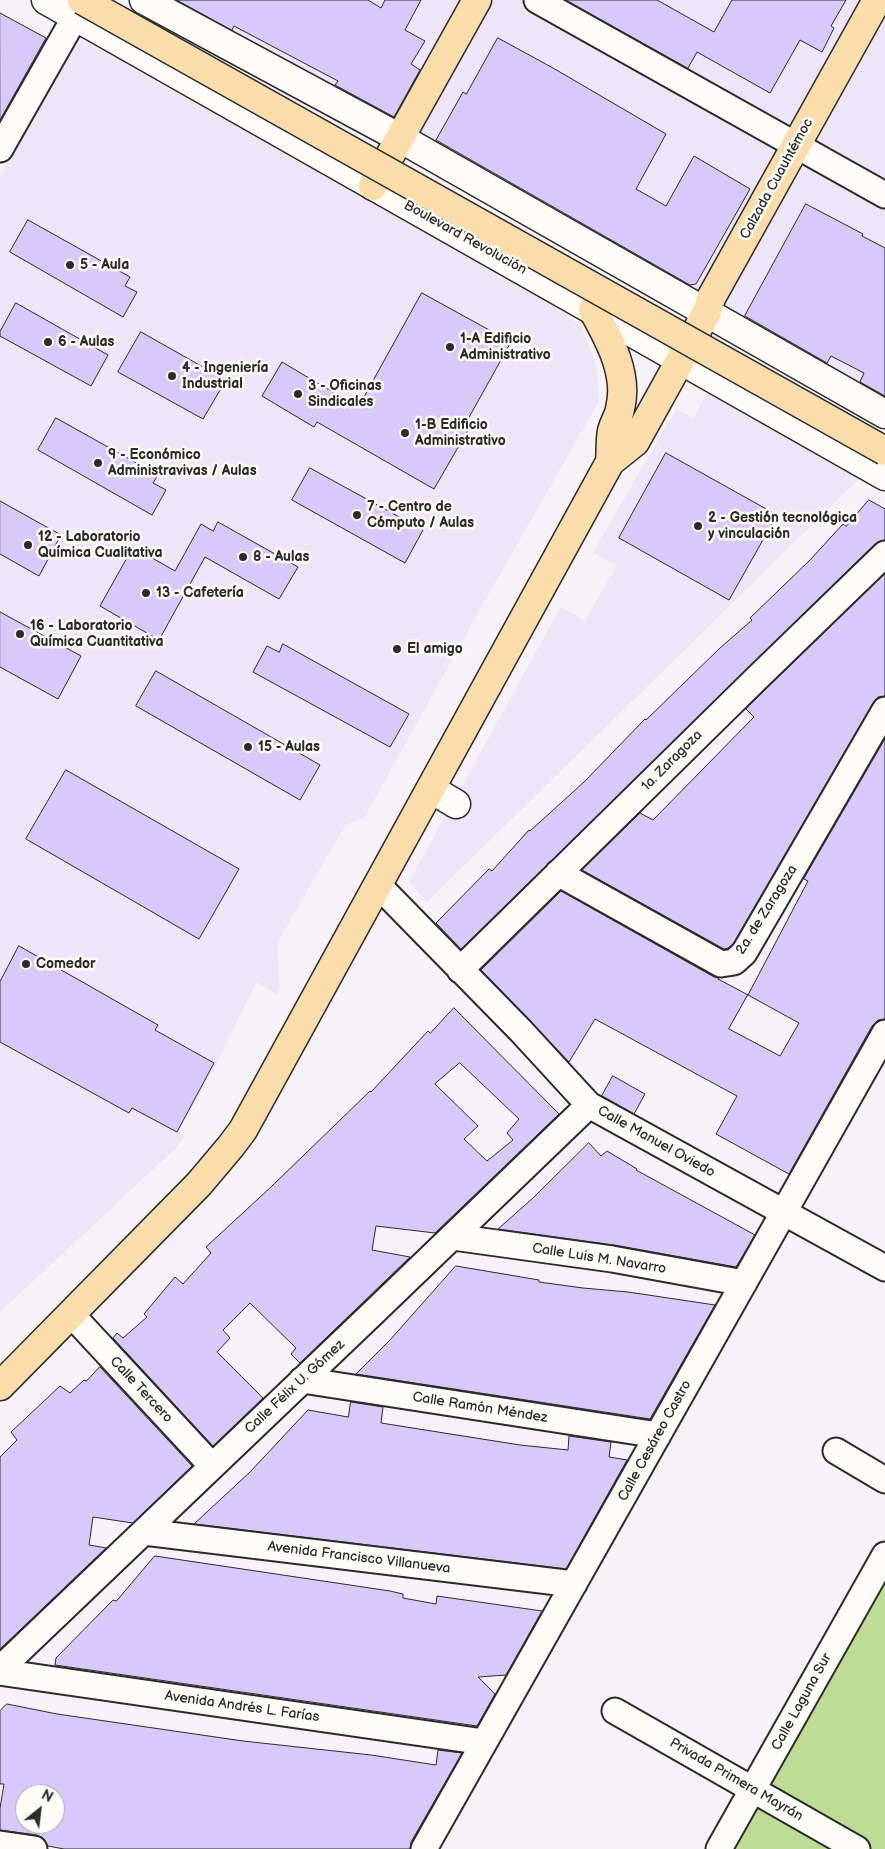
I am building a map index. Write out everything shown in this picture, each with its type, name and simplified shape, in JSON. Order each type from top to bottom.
[{"type":"main road","name":"Boulevard Revolución","points":[[46,0],[78,9],[885,451]]},
{"type":"main road","points":[[110,0],[885,434]]},
{"type":"main road","points":[[144,0],[400,138],[876,409]]},
{"type":"main road","points":[[373,186],[477,0]]},
{"type":"main road","name":"Calzada Cuauhtémoc","points":[[610,462],[634,442],[681,359],[706,312],[711,298],[796,144],[879,4]]},
{"type":"main road","name":"Boulevard Revolución","points":[[78,9],[373,186],[885,476]]},
{"type":"main road","points":[[0,1386],[199,1184],[231,1146],[274,1076],[610,462],[612,430],[620,409],[622,392],[619,366],[610,342],[593,310]]},
{"type":"main road","points":[[842,451],[842,429],[847,419],[860,404],[876,409]]},
{"type":"main road","points":[[431,790],[456,804]]},
{"type":"street","points":[[537,0],[885,195]]},
{"type":"street","points":[[1,144],[78,9]]},
{"type":"street","name":"1a. Zaragoza","points":[[460,970],[885,554]]},
{"type":"street","name":"2a. de Zaragoza","points":[[558,873],[721,964],[734,962],[744,953],[885,710]]},
{"type":"street","name":"Calle Manuel Oviedo","points":[[378,885],[527,1038],[589,1105],[885,1268]]},
{"type":"street","name":"Calle Cesáreo Castro","points":[[424,1849],[885,1032]]},
{"type":"street","name":"Calle Félix U. Gómez","points":[[0,1670],[589,1105]]},
{"type":"street","name":"Calle Luis M. Navarro","points":[[453,1236],[612,1259],[744,1283]]},
{"type":"street","name":"Calle Tercero","points":[[71,1314],[212,1466]]},
{"type":"street","name":"Calle Ramón Méndez","points":[[302,1380],[658,1435]]},
{"type":"street","points":[[836,1451],[885,1480]]},
{"type":"street","name":"Avenida Francisco Villanueva","points":[[144,1532],[574,1584]]},
{"type":"street","name":"Calle Laguna Sur","points":[[720,1849],[885,1555]]},
{"type":"street","name":"Avenida Andrés L. Farías","points":[[0,1670],[484,1742]]},
{"type":"street","name":"Privada Primera Mayrán","points":[[615,1711],[857,1849]]},
{"type":"street","points":[[0,1844],[34,1849]]},
{"type":"shaded area","points":[[129,0],[885,0],[885,420],[704,318]]},
{"type":"shaded area","points":[[80,39],[545,299],[582,327],[597,368],[599,401],[364,818],[345,825],[277,943],[280,989],[276,994],[256,982],[217,1063],[179,1131],[185,1136],[175,1149],[0,1312],[0,176]]},
{"type":"shaded area","points":[[707,393],[859,479],[427,902],[409,882],[561,607],[585,621],[617,565],[593,553],[676,409],[694,418]]},
{"type":"green space","points":[[885,1572],[885,1849],[728,1849]]},
{"type":"building","points":[[177,0],[368,0],[381,8],[385,0],[421,0],[405,30],[425,41],[411,64],[420,70],[394,117],[335,85],[338,81],[234,26],[232,30]]},
{"type":"building","points":[[566,0],[657,0],[714,32],[732,0],[846,0],[831,26],[834,28],[822,52],[800,40],[770,93],[697,52],[688,68]]},
{"type":"building","points":[[0,13],[46,38],[0,120]]},
{"type":"building","points":[[498,38],[666,134],[636,189],[666,206],[694,156],[750,189],[696,284],[690,285],[436,140],[463,92],[466,94]]},
{"type":"building","points":[[806,204],[863,234],[862,236],[885,248],[885,396],[860,382],[864,373],[831,356],[827,363],[745,316]]},
{"type":"building","name":"5 - Aula","points":[[28,220],[130,277],[125,286],[137,292],[123,317],[10,252]]},
{"type":"building","points":[[422,293],[511,342],[463,428],[468,430],[434,489],[317,422],[314,427],[262,396],[282,362],[358,407]]},
{"type":"building","name":"6 - Aulas","points":[[16,303],[108,355],[91,386],[0,336],[0,332]]},
{"type":"building","name":"4 - Ingeniería Industrial","points":[[141,332],[226,380],[203,419],[118,372]]},
{"type":"building","name":"9 - Económico Administravivas / Aulas","points":[[56,418],[158,475],[153,483],[166,490],[152,515],[38,450]]},
{"type":"building","name":"2 - Gestión tecnológica y vinculación","points":[[666,453],[777,515],[729,600],[619,538]]},
{"type":"building","name":"7 - Centro de Cómputo / Aulas","points":[[310,468],[423,530],[405,563],[292,500]]},
{"type":"building","points":[[869,500],[885,509],[885,540],[875,544],[461,949],[436,923],[489,869],[492,871],[529,830],[584,782],[645,719],[752,620],[750,618],[810,560],[843,524],[846,526]]},
{"type":"building","name":"12 - Laboratorio Química Cualitativa","points":[[0,501],[61,535],[39,576],[0,554]]},
{"type":"building","points":[[218,522],[298,567],[279,599],[205,557],[159,640],[100,606],[133,547],[175,571],[201,524],[213,531]]},
{"type":"building","points":[[885,574],[885,696],[878,697],[873,703],[733,944],[724,949],[582,870],[640,813],[653,820],[754,717],[746,709]]},
{"type":"building","name":"16 - Laboratorio Química Cuantitativa","points":[[0,612],[81,656],[58,699],[0,667]]},
{"type":"building","points":[[283,644],[409,714],[390,747],[253,672],[267,646],[279,652]]},
{"type":"building","name":"15 - Aulas","points":[[156,671],[320,765],[300,800],[136,706]]},
{"type":"building","points":[[885,739],[885,1019],[878,1020],[872,1026],[789,1174],[716,1134],[737,1096],[595,1019],[569,1062],[481,970],[561,891],[748,995],[808,881],[804,879]],"holes":[[[748,995],[799,1023],[780,1056],[729,1029]]]},
{"type":"building","points":[[66,770],[239,869],[199,939],[26,839]]},
{"type":"building","points":[[19,946],[158,1025],[155,1030],[214,1063],[177,1132],[132,1108],[129,1113],[0,1042],[0,982]]},
{"type":"building","points":[[454,1008],[559,1114],[435,1233],[376,1226],[372,1250],[410,1257],[300,1363],[291,1354],[296,1348],[250,1303],[223,1330],[230,1338],[217,1352],[263,1398],[213,1446],[113,1338],[117,1333],[123,1338],[147,1317],[144,1314],[175,1277],[183,1284],[211,1253],[206,1247],[371,1092],[428,1031],[430,1033]],"holes":[[[460,1063],[519,1119],[507,1133],[513,1140],[487,1161],[464,1139],[478,1126],[435,1084]]]},
{"type":"building","points":[[613,1076],[645,1094],[634,1114],[602,1096]]},
{"type":"building","points":[[589,1143],[601,1156],[607,1151],[636,1170],[755,1235],[736,1267],[614,1245],[498,1229],[533,1198]]},
{"type":"building","points":[[456,1266],[539,1280],[539,1282],[628,1292],[715,1305],[650,1419],[356,1374],[390,1340]]},
{"type":"building","points":[[100,1367],[192,1466],[133,1523],[93,1517],[89,1545],[106,1548],[0,1649],[0,1457],[17,1440],[11,1432],[60,1386],[70,1393]]},
{"type":"building","points":[[351,1402],[383,1407],[381,1423],[520,1445],[568,1450],[569,1436],[611,1442],[609,1457],[627,1460],[566,1569],[194,1524],[250,1472],[308,1410],[348,1417]]},
{"type":"building","points":[[155,1556],[390,1591],[403,1594],[403,1598],[436,1604],[437,1596],[542,1611],[506,1675],[478,1677],[495,1694],[477,1726],[55,1665],[56,1658],[113,1600],[116,1601]]},
{"type":"building","points":[[7,1704],[57,1714],[243,1741],[371,1755],[436,1765],[438,1750],[462,1753],[411,1842],[410,1849],[64,1849],[48,1846],[43,1838],[30,1834],[65,1834],[65,1784],[15,1784],[15,1832],[0,1830],[0,1808],[4,1784],[0,1784],[0,1711]]},
{"type":"place","name":"5 - Aula","points":[[70,265]]},
{"type":"place","name":"6 - Aulas","points":[[48,342]]},
{"type":"place","name":"1-A Edificio Administrativo","points":[[450,347]]},
{"type":"place","name":"4 - Ingeniería Industrial","points":[[172,376]]},
{"type":"place","name":"3 - Oficinas Sindicales","points":[[298,394]]},
{"type":"place","name":"1-B Edificio Administrativo","points":[[405,433]]},
{"type":"place","name":"9 - Económico Administravivas / Aulas","points":[[98,463]]},
{"type":"place","name":"7 - Centro de Cómputo / Aulas","points":[[357,515]]},
{"type":"place","name":"2 - Gestión tecnológica y vinculación","points":[[698,526]]},
{"type":"place","name":"12 - Laboratorio Química Cualitativa","points":[[28,545]]},
{"type":"place","name":"8 - Aulas","points":[[243,557]]},
{"type":"place","name":"13 - Cafetería","points":[[146,593]]},
{"type":"place","name":"16 - Laboratorio Química Cuantitativa","points":[[20,634]]},
{"type":"place","name":"El amigo","points":[[397,649]]},
{"type":"place","name":"15 - Aulas","points":[[248,747]]},
{"type":"place","name":"Comedor","points":[[26,964]]}]
